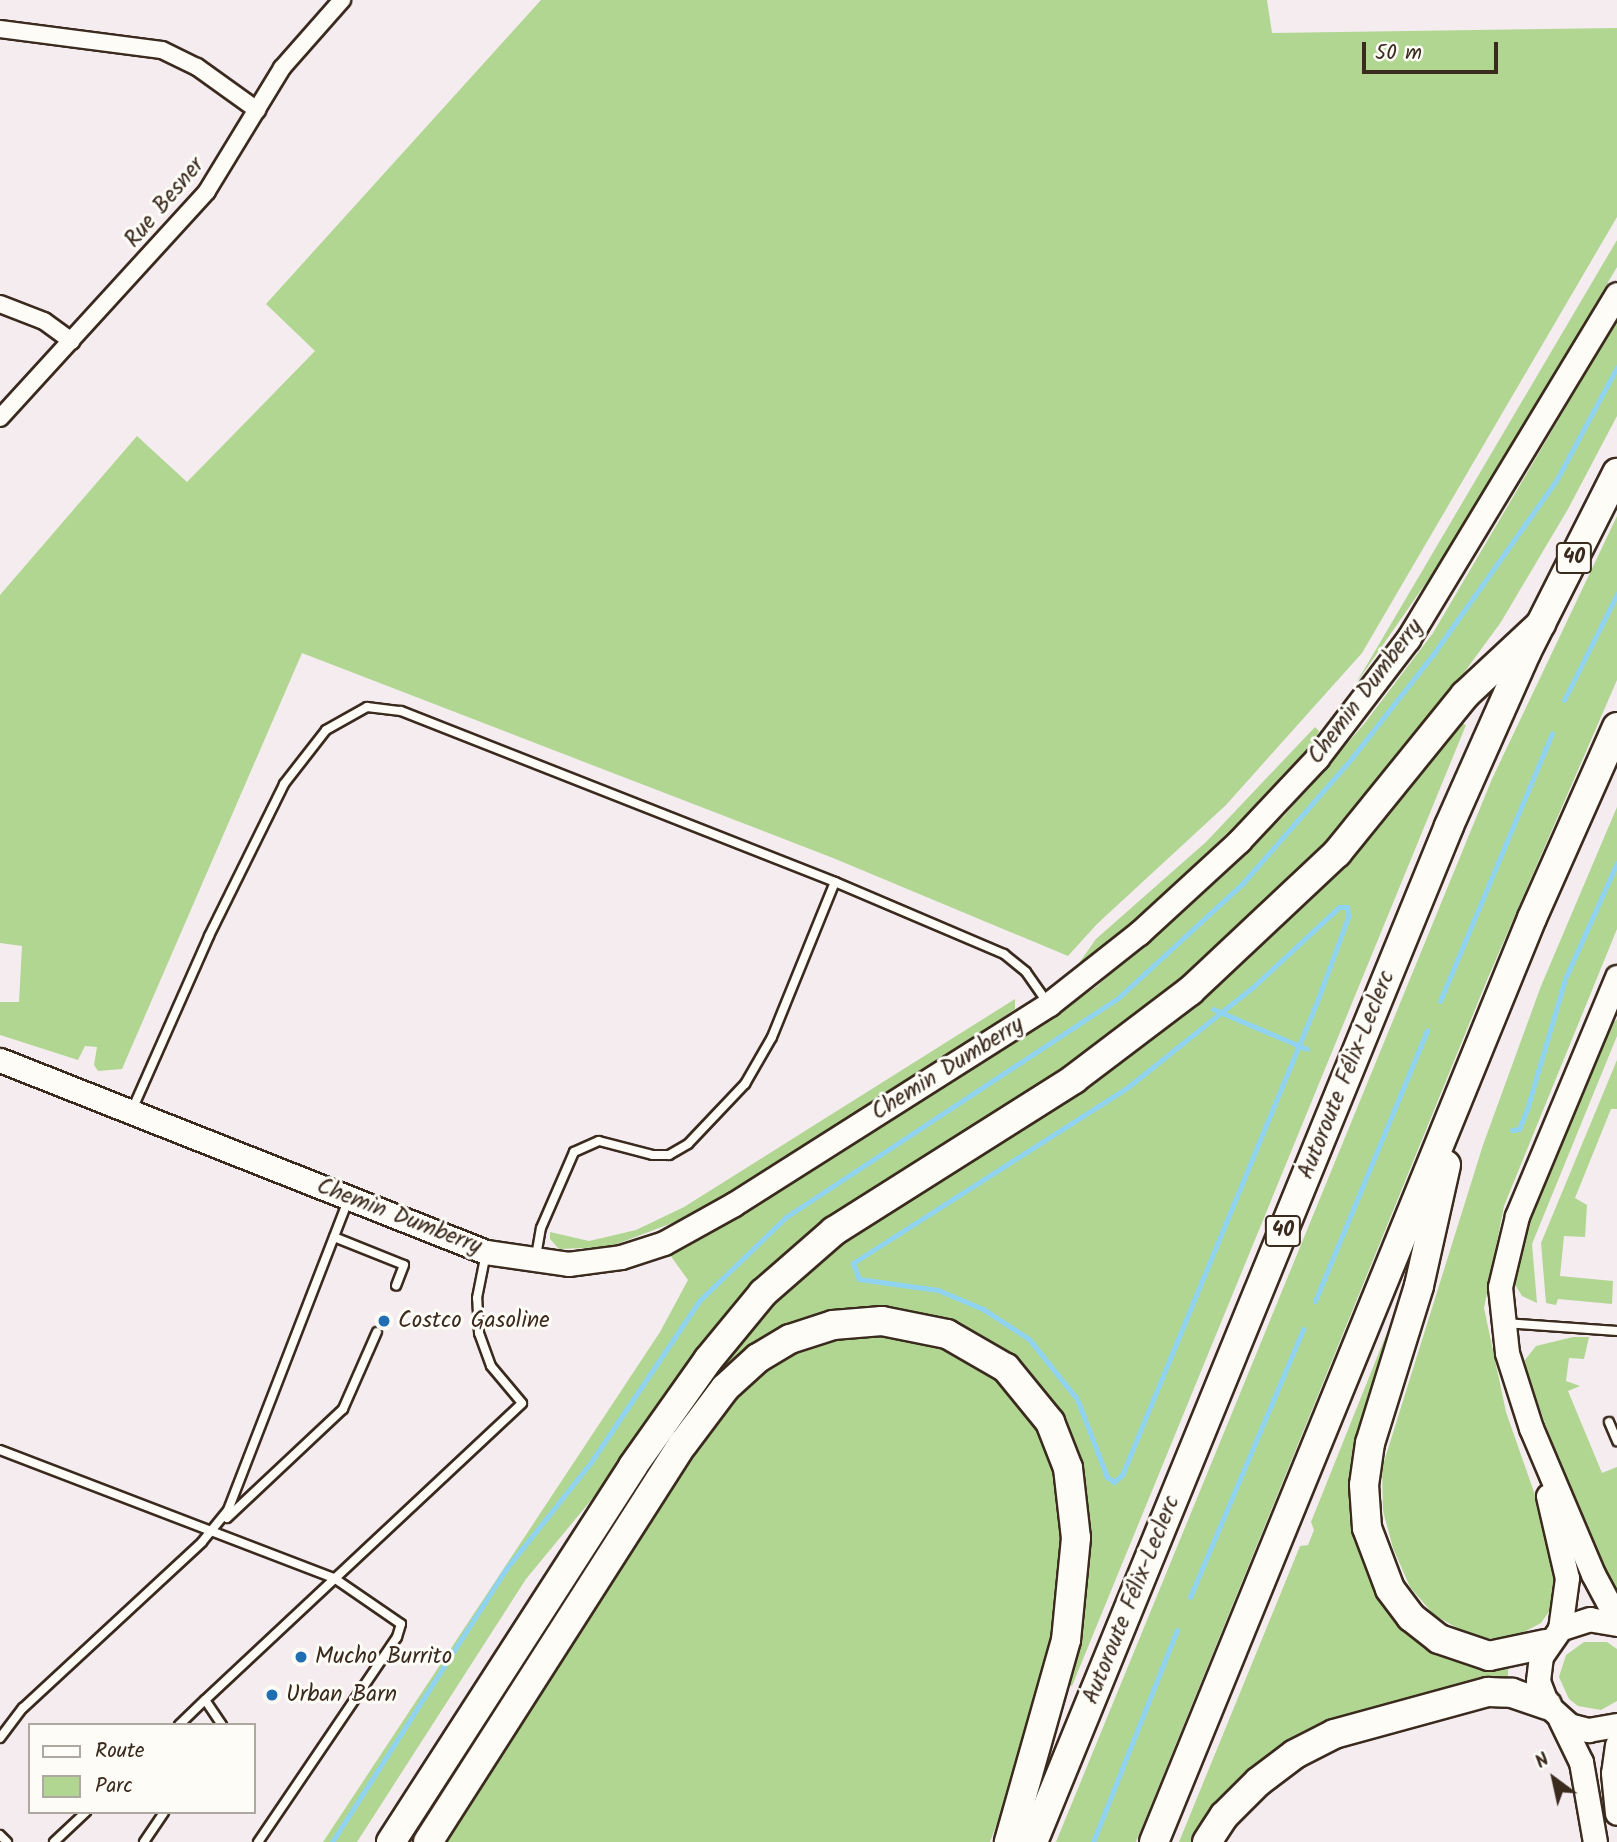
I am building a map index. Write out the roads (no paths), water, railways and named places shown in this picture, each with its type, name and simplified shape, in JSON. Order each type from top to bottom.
[{"type":"highway","name":"Autoroute Félix-Leclerc","points":[[1033,1842],[1430,871],[1541,624],[1617,473]]},
{"type":"highway","points":[[391,1842],[633,1466],[708,1360],[764,1293],[834,1231],[1074,1079],[1219,967],[1336,853],[1465,695],[1541,624]]},
{"type":"highway","points":[[1154,1842],[1462,1091],[1617,727]]},
{"type":"highway","points":[[1462,1091],[1419,1286],[1370,1443],[1364,1485],[1367,1528],[1390,1589],[1410,1617],[1439,1639],[1489,1656],[1553,1637]]},
{"type":"highway","points":[[428,1842],[683,1444],[725,1388],[758,1358],[790,1339],[833,1325],[882,1321],[947,1334],[1006,1368],[1050,1422],[1068,1468],[1076,1538],[1070,1618],[1059,1672],[1009,1842]]},
{"type":"highway","points":[[1207,1842],[1224,1816],[1258,1782],[1295,1754],[1334,1734],[1488,1692],[1512,1693],[1554,1712]]},
{"type":"street","name":"Rue Besner","points":[[0,418],[207,191],[290,57],[342,0]]},
{"type":"street","points":[[0,29],[162,50],[197,66],[257,110]]},
{"type":"street","name":"Chemin Dumberry","points":[[0,1060],[486,1252],[535,1262],[599,1262],[643,1251],[685,1233],[1049,1004],[1118,951],[1209,870],[1346,724],[1437,596],[1617,294]]},
{"type":"street","points":[[0,303],[44,321],[72,341]]},
{"type":"street","points":[[1595,1842],[1581,1762],[1538,1681],[1553,1637],[1566,1572],[1502,1323],[1500,1287],[1511,1234],[1616,982]]},
{"type":"street","points":[[1531,1428],[1592,1574],[1617,1621]]},
{"type":"street","points":[[1553,1637],[1590,1619],[1617,1621]]},
{"type":"street","points":[[1554,1712],[1588,1730],[1617,1725]]},
{"type":"street","points":[[1617,1745],[1613,1773],[1617,1813]]},
{"type":"lane","points":[[132,1110],[209,936],[284,784],[326,730],[367,707],[390,707],[835,882],[1004,954],[1026,972],[1049,1004]]},
{"type":"lane","points":[[535,1262],[541,1228],[574,1152],[591,1142],[609,1141],[653,1156],[669,1155],[688,1144],[746,1084],[772,1037],[835,882]]},
{"type":"lane","points":[[212,1532],[234,1497],[349,1198]]},
{"type":"lane","points":[[334,1237],[404,1265],[396,1286]]},
{"type":"lane","points":[[181,1723],[522,1403],[491,1366],[479,1334],[477,1298],[486,1252]]},
{"type":"lane","points":[[1502,1323],[1617,1331]]},
{"type":"lane","points":[[0,1738],[33,1698],[343,1409],[377,1332]]},
{"type":"lane","points":[[1609,1422],[1617,1441]]},
{"type":"lane","points":[[0,1450],[334,1578],[397,1620],[400,1631],[258,1842]]},
{"type":"lane","points":[[205,1700],[221,1723]]},
{"type":"lane","points":[[54,1842],[84,1814]]},
{"type":"lane","points":[[144,1842],[163,1814]]},
{"type":"lane","points":[[0,1835],[7,1842]]},
{"type":"waterway","points":[[332,1842],[506,1569],[591,1462],[699,1301],[786,1217],[1117,999],[1242,884],[1351,759],[1434,653],[1557,479],[1617,367]]},
{"type":"waterway","points":[[1564,700],[1617,594]]},
{"type":"waterway","points":[[1440,1001],[1552,733]]},
{"type":"waterway","points":[[1512,1130],[1519,1129],[1527,1109],[1565,979],[1617,863]]},
{"type":"waterway","points":[[1339,907],[1347,907],[1348,917],[1318,999],[1122,1475],[1114,1482],[1107,1477],[1077,1399],[1029,1339],[983,1309],[938,1290],[859,1279],[853,1263],[1128,1087],[1253,987],[1339,907]]},
{"type":"waterway","points":[[1213,1009],[1307,1049]]},
{"type":"waterway","points":[[1315,1301],[1427,1030]]},
{"type":"waterway","points":[[1190,1597],[1303,1329]]},
{"type":"waterway","points":[[1093,1842],[1177,1630]]},
{"type":"place","name":"Costco Gasoline","points":[[384,1321]]},
{"type":"place","name":"Mucho Burrito","points":[[301,1657]]},
{"type":"place","name":"Urban Barn","points":[[272,1695]]}]
